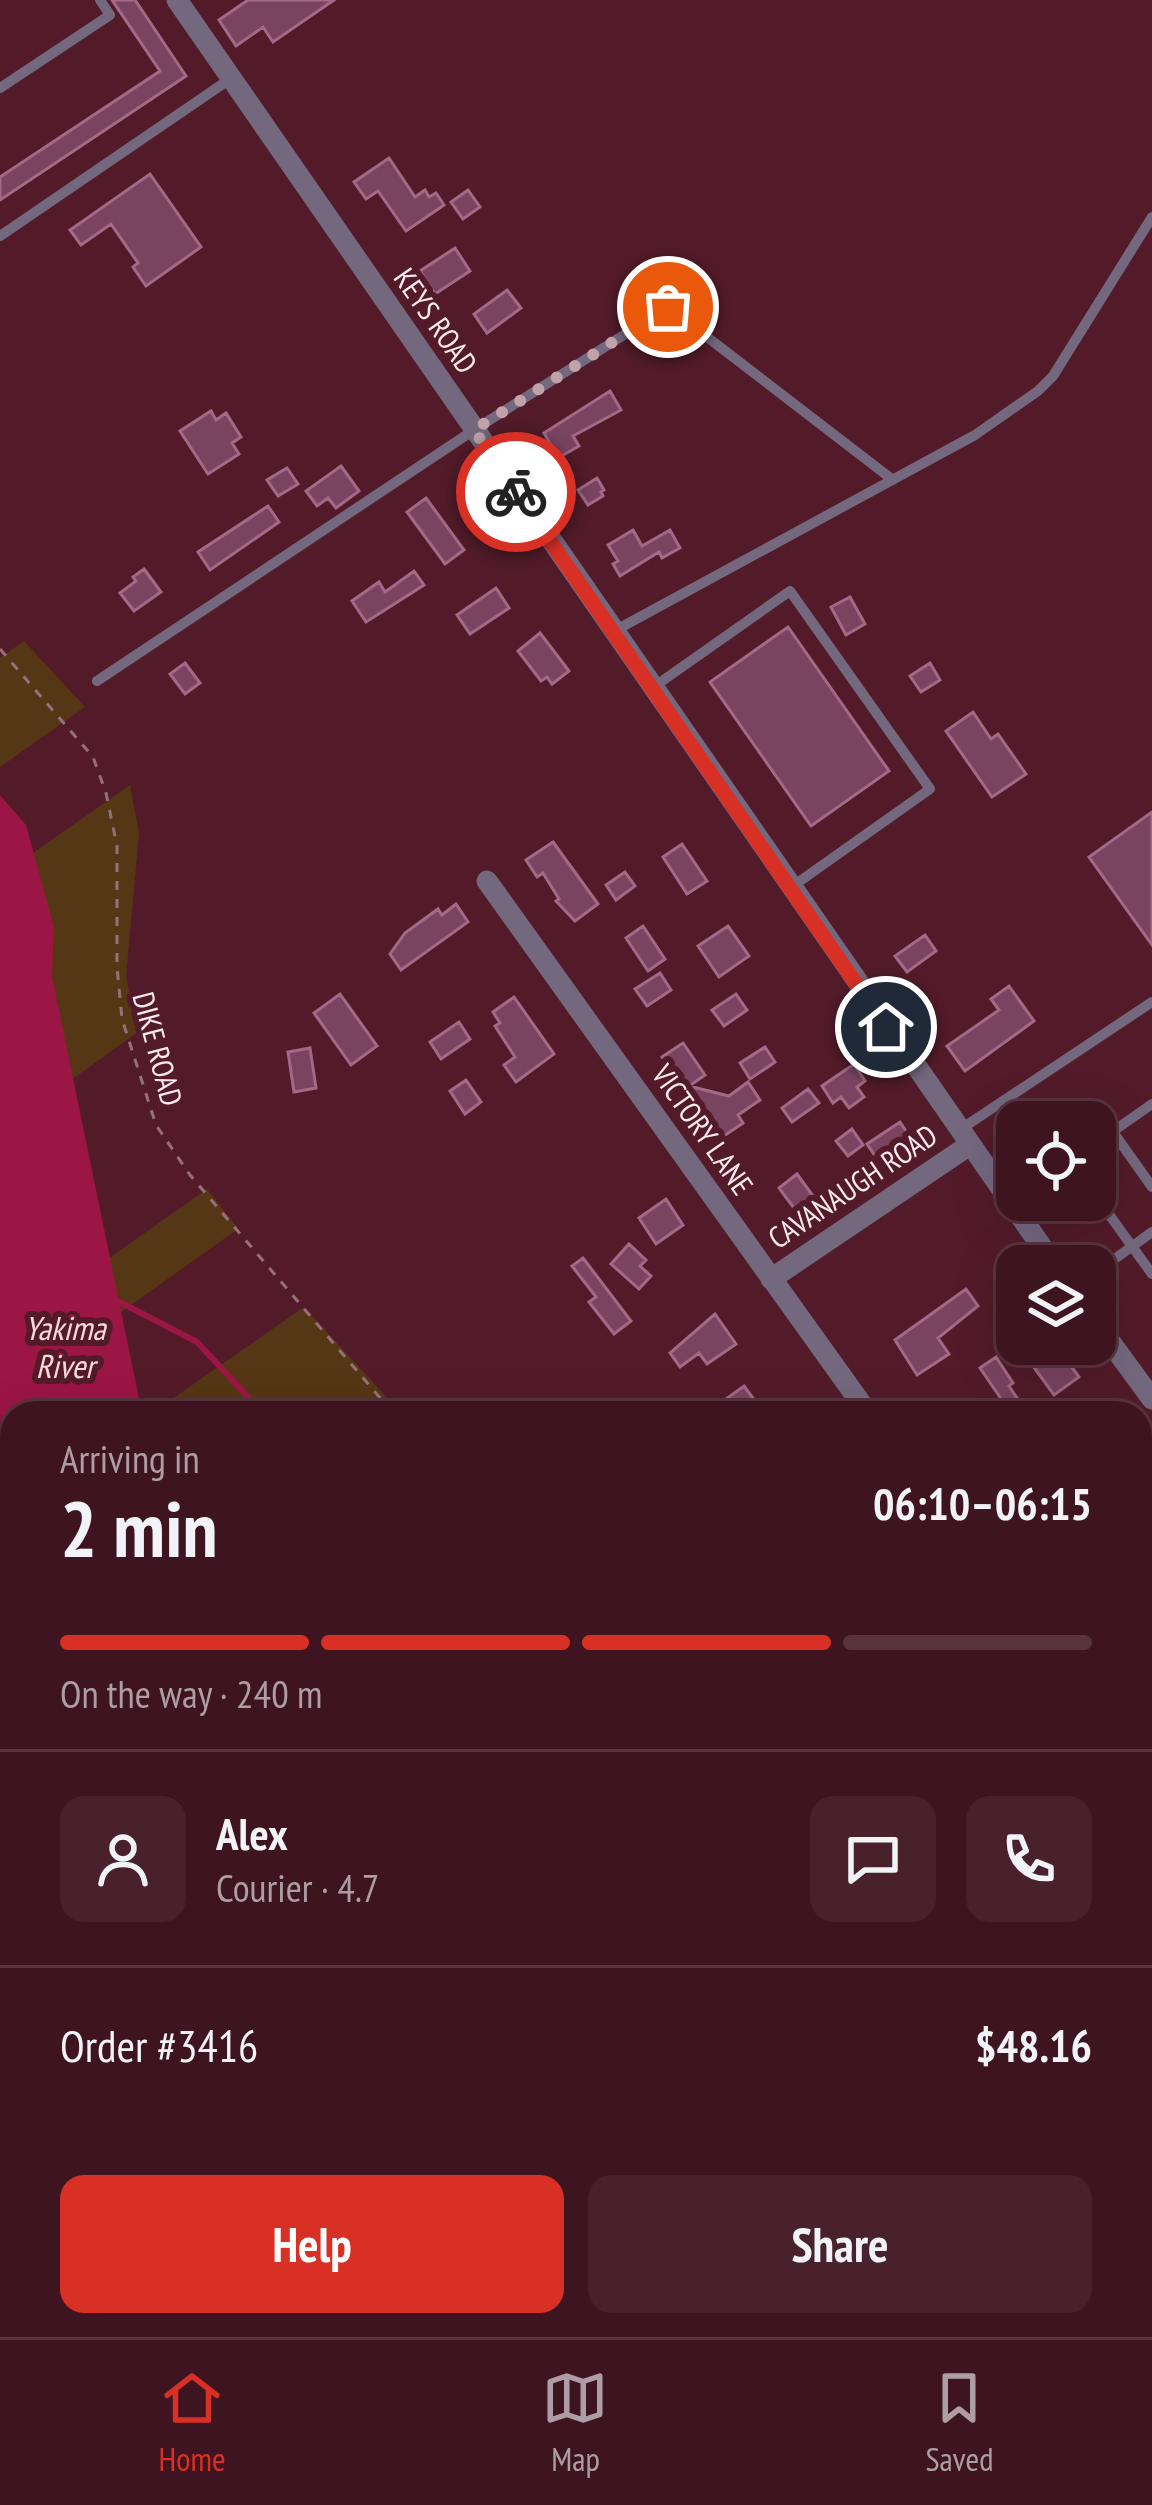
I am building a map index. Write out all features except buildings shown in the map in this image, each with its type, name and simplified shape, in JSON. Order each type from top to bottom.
[{"type":"street","name":"KEYS ROAD","points":[[177,0],[1040,1245]]},
{"type":"street","name":"VICTORY LANE","points":[[488,881],[859,1401]]},
{"type":"street","name":"CAVANAUGH ROAD","points":[[771,1279],[963,1138]]},
{"type":"street","points":[[1116,1350],[1152,1400]]},
{"type":"lane","points":[[0,88],[110,15],[100,0]]},
{"type":"lane","points":[[0,236],[231,79]]},
{"type":"lane","points":[[613,632],[975,435],[1037,391],[1053,376],[1152,217]]},
{"type":"lane","points":[[97,681],[668,307],[893,480]]},
{"type":"lane","points":[[652,688],[790,591],[930,789],[790,888]]},
{"type":"lane","points":[[963,1138],[1152,1002]]},
{"type":"lane","points":[[1116,1130],[1152,1104]]},
{"type":"lane","points":[[1116,1136],[1152,1186]]},
{"type":"lane","points":[[1114,1221],[1152,1274]]},
{"type":"lane","points":[[1116,1258],[1152,1232]]},
{"type":"path","name":"DIKE ROAD","points":[[0,649],[93,757],[106,793],[117,846],[122,1019],[156,1125],[190,1175],[383,1401]]},
{"type":"shaded area","points":[[24,641],[85,707],[0,767],[0,658]]},
{"type":"shaded area","points":[[130,785],[139,833],[126,977],[138,1032],[0,1131],[0,876]]},
{"type":"shaded area","points":[[207,1189],[238,1229],[0,1398],[0,1335]]},
{"type":"shaded area","points":[[304,1307],[390,1401],[169,1401]]},
{"type":"water","name":"Yakima River","points":[[0,795],[26,825],[54,927],[52,976],[140,1401],[0,1401]]},
{"type":"waterway","points":[[114,1299],[197,1342],[252,1401]]},
{"type":"way so far","points":[[516,492],[474,430],[668,307]]},
{"type":"route","points":[[516,492],[886,1027]]}]
